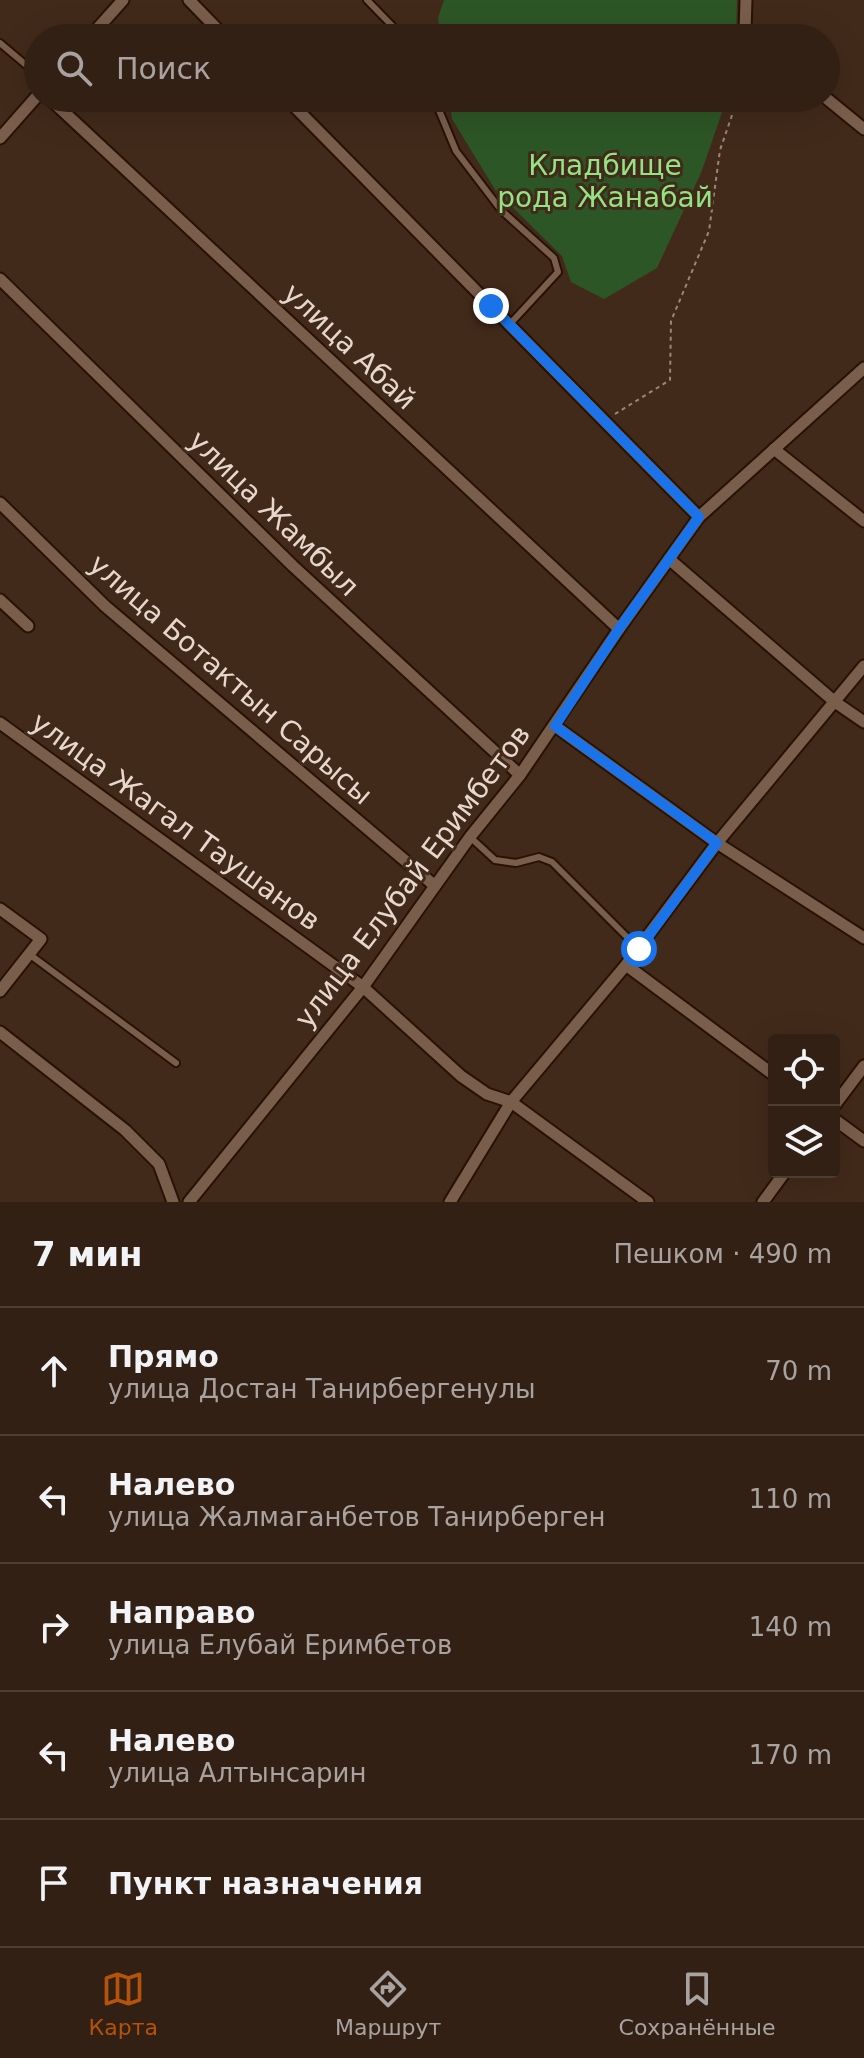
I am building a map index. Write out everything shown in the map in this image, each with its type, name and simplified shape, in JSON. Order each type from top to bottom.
[{"type":"street","points":[[102,24],[123,0]]},
{"type":"street","points":[[189,0],[212,24]]},
{"type":"street","points":[[746,0],[748,24]]},
{"type":"street","points":[[840,109],[864,129]]},
{"type":"street","points":[[0,138],[24,111]]},
{"type":"street","name":"улица Абай","points":[[64,112],[619,629]]},
{"type":"street","points":[[300,112],[699,517]]},
{"type":"street","name":"улица Жамбыл","points":[[0,279],[293,566],[520,775]]},
{"type":"street","name":"улица Елубай Еримбетов","points":[[189,1202],[363,987],[470,837],[520,775],[699,517],[864,368]]},
{"type":"street","points":[[774,449],[864,521]]},
{"type":"street","name":"улица Ботактын Сарысы","points":[[0,503],[105,606],[435,886]]},
{"type":"street","points":[[669,559],[835,702],[864,722]]},
{"type":"street","points":[[0,600],[28,626]]},
{"type":"street","points":[[450,1202],[511,1102],[639,949],[717,843],[864,666]]},
{"type":"street","name":"улица Жагал Таушанов","points":[[0,723],[363,987],[461,1076],[487,1094],[511,1102],[648,1202]]},
{"type":"street","points":[[555,726],[717,843],[864,938]]},
{"type":"street","points":[[0,909],[41,939],[0,991]]},
{"type":"street","points":[[626,965],[768,1071]]},
{"type":"street","points":[[0,1032],[125,1130],[159,1164],[173,1202]]},
{"type":"street","points":[[840,1098],[864,1066]]},
{"type":"street","points":[[840,1123],[864,1141]]},
{"type":"street","points":[[763,1202],[781,1178]]},
{"type":"lane","points":[[367,0],[390,24]]},
{"type":"lane","points":[[0,43],[24,63]]},
{"type":"lane","points":[[440,112],[456,151],[501,210],[554,258],[558,272],[509,324]]},
{"type":"lane","points":[[470,837],[495,860],[516,863],[539,857],[552,862],[639,949]]},
{"type":"lane","points":[[29,954],[176,1063]]},
{"type":"path","points":[[604,420],[670,380],[671,321],[709,231],[720,150],[733,112]]},
{"type":"green space","points":[[444,0],[737,0],[736,24],[439,24]]},
{"type":"green space","name":"Кладбище рода Жанабай","points":[[451,112],[722,112],[701,173],[657,268],[604,299],[571,282],[562,256],[496,191],[452,119]]},
{"type":"route","points":[[491,306],[699,517],[555,726],[717,843],[639,949]]}]
